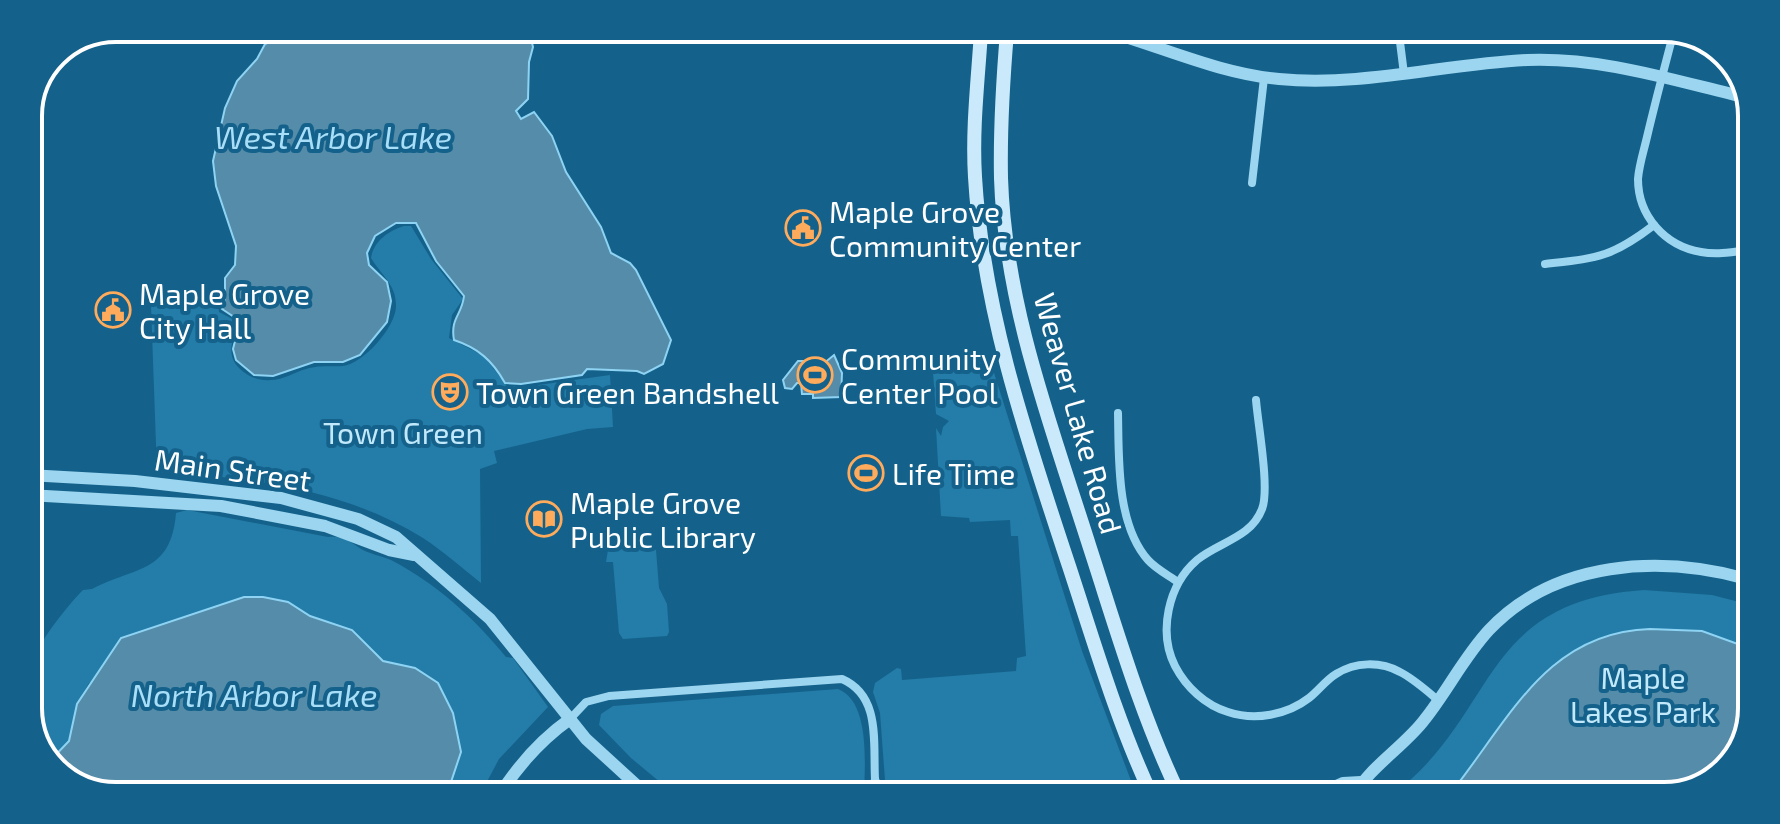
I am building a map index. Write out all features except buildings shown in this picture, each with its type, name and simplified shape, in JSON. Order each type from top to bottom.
[{"type":"main road","name":"Weaver Lake Road","points":[[981,42],[975,176],[996,327],[1076,588],[1127,737],[1146,782]]},
{"type":"main road","name":"Weaver Lake Road","points":[[1006,42],[1001,179],[1007,240],[1020,316],[1037,385],[1135,688],[1173,782]]},
{"type":"street","points":[[1156,42],[1206,63],[1264,78],[1322,81],[1527,60],[1567,60],[1607,65],[1735,95]]},
{"type":"street","points":[[1400,42],[1404,74]]},
{"type":"street","points":[[1671,43],[1638,179],[1641,197],[1654,225],[1670,241],[1686,249],[1721,253],[1738,251]]},
{"type":"street","points":[[1252,183],[1264,78]]},
{"type":"street","points":[[1545,264],[1603,257],[1654,225]]},
{"type":"street","points":[[1256,400],[1265,500],[1254,525],[1197,561],[1178,582],[1168,609],[1167,634],[1171,657],[1193,691],[1230,713],[1255,717],[1291,709],[1337,673],[1357,665],[1379,664],[1400,672],[1439,701]]},
{"type":"street","points":[[1118,413],[1121,484],[1133,533],[1150,563],[1178,582]]},
{"type":"street","name":"Main Street","points":[[42,476],[135,481],[281,498],[358,519],[396,537],[490,619],[570,719],[602,755],[633,782]]},
{"type":"street","name":"Main Street","points":[[42,496],[221,506],[325,526],[389,550],[417,556]]},
{"type":"street","points":[[1361,782],[1406,743],[1439,701],[1475,646],[1520,604],[1563,581],[1607,568],[1659,566],[1698,569],[1738,577]]},
{"type":"street","points":[[508,782],[525,758],[586,702],[609,696],[842,679],[860,689],[870,706],[876,782]]},
{"type":"green space","name":"Town Green","points":[[404,226],[411,226],[431,259],[463,299],[452,315],[449,338],[484,356],[507,386],[524,387],[610,375],[613,427],[587,429],[494,451],[497,463],[480,469],[481,583],[423,538],[360,507],[327,496],[260,482],[157,472],[151,305],[218,302],[219,312],[238,322],[232,358],[240,369],[256,379],[275,380],[311,368],[351,364],[377,343],[395,314],[394,291],[371,258],[383,238]]},
{"type":"green space","points":[[989,357],[1082,651],[1131,782],[885,782],[880,713],[873,692],[875,683],[897,668],[901,669],[902,680],[1016,671],[1017,658],[1026,656],[1018,536],[1011,536],[1010,520],[970,522],[969,518],[941,516],[936,428],[941,436],[943,427],[949,421],[936,414],[932,358]]},
{"type":"green space","points":[[187,510],[342,538],[364,551],[391,560],[439,591],[481,628],[506,657],[513,658],[548,707],[499,759],[487,782],[451,782],[461,751],[415,668],[383,661],[352,630],[310,616],[288,602],[263,597],[89,683],[77,704],[69,741],[57,753],[48,736],[42,713],[42,643],[83,590],[137,571],[159,557],[173,533],[176,513]]},
{"type":"green space","points":[[650,547],[656,550],[659,588],[667,604],[669,632],[667,636],[623,639],[619,633],[613,562],[606,562],[608,550]]},
{"type":"green space","name":"Maple Lakes Park","points":[[1644,590],[1712,595],[1738,602],[1737,722],[1728,745],[1713,764],[1688,778],[1664,782],[1407,782],[1427,764],[1496,667],[1520,639],[1550,615],[1590,599]]},
{"type":"green space","points":[[838,689],[856,706],[861,720],[864,782],[660,782],[599,725],[601,714],[613,706]]},
{"type":"water","name":"West Arbor Lake","points":[[532,42],[528,99],[516,111],[521,119],[534,112],[552,136],[566,172],[601,227],[611,253],[630,263],[636,270],[671,340],[663,364],[644,374],[587,369],[582,375],[521,384],[505,383],[484,356],[454,340],[455,321],[464,296],[436,261],[416,223],[396,223],[375,236],[367,253],[369,265],[387,282],[391,301],[387,322],[360,355],[343,362],[314,362],[273,376],[254,375],[236,360],[233,349],[240,321],[222,309],[225,303],[225,278],[235,265],[236,246],[216,186],[213,161],[225,108],[237,81],[257,59],[265,44]]},
{"type":"water","name":"Community Center Pool","points":[[834,355],[842,373],[841,397],[813,398],[813,394],[802,394],[801,383],[792,389],[785,388],[783,380],[798,361],[808,361],[817,369]]},
{"type":"water","name":"North Arbor Lake","points":[[244,597],[288,602],[310,616],[352,630],[383,661],[415,668],[438,683],[453,713],[461,752],[451,782],[116,782],[88,776],[71,767],[57,753],[69,741],[77,704],[121,638]]},
{"type":"water","points":[[1650,629],[1702,631],[1738,644],[1737,722],[1728,745],[1713,764],[1688,778],[1664,782],[1459,782],[1516,705],[1559,661],[1585,645],[1615,634]]},
{"type":"place","name":"Maple Grove Community Center","points":[[803,228]]},
{"type":"place","name":"Maple Grove City Hall","points":[[113,310]]},
{"type":"place","name":"Community Center Pool","points":[[815,375]]},
{"type":"place","name":"Town Green Bandshell","points":[[450,392]]},
{"type":"place","name":"Life Time","points":[[866,473]]},
{"type":"place","name":"Maple Grove Public Library","points":[[544,519]]}]
